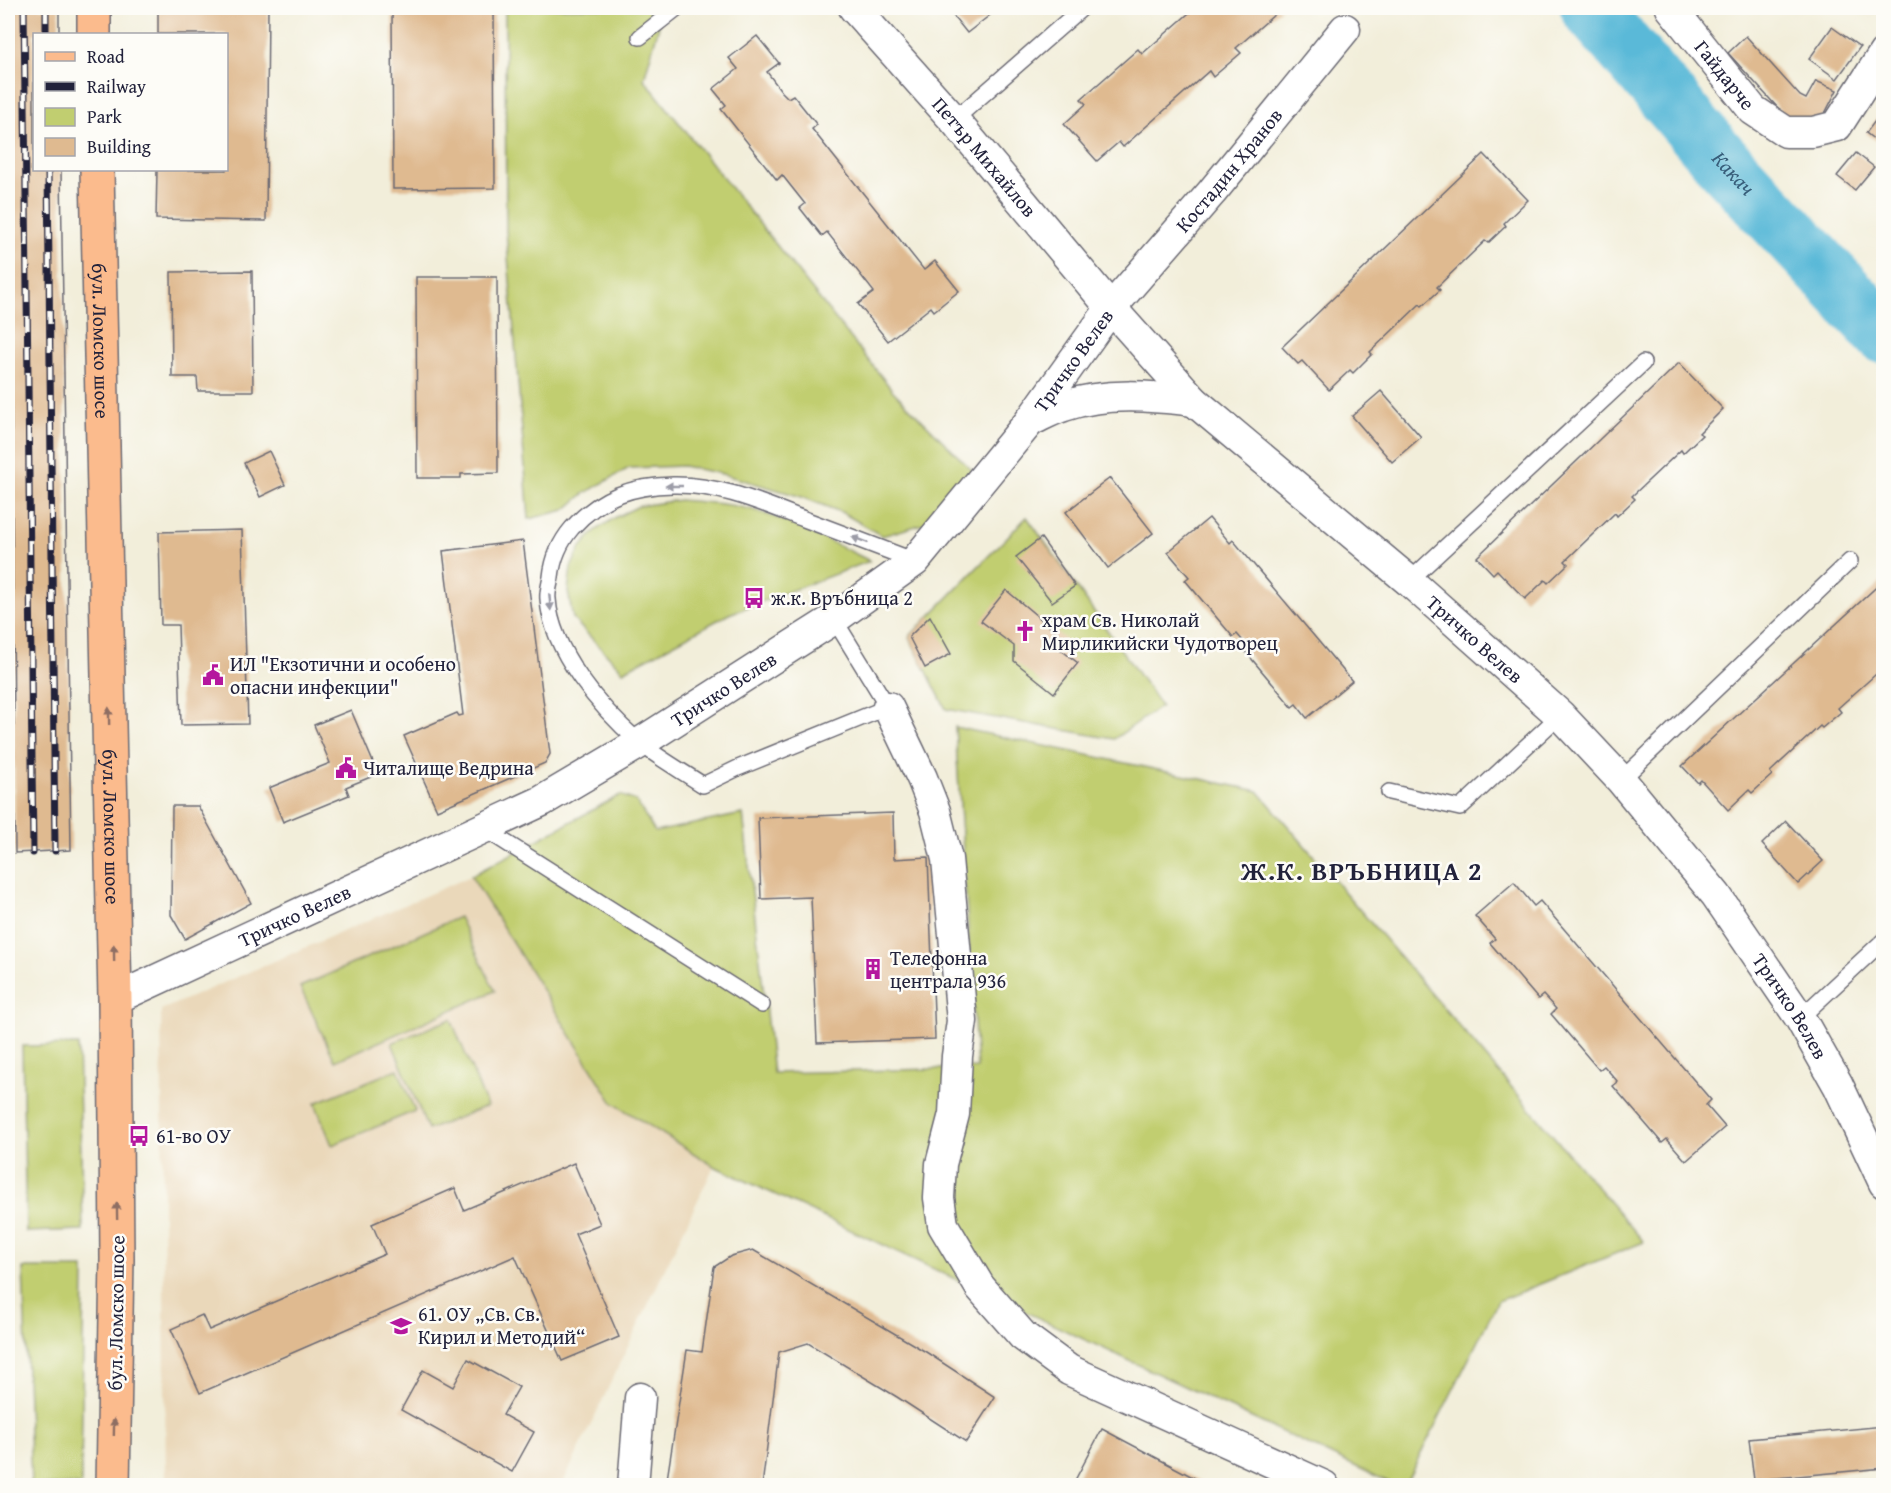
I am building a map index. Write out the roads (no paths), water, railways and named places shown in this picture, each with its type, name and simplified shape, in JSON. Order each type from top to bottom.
[{"type":"main road","points":[[94,8],[94,33]]},
{"type":"main road","name":"бул. Ломско шосе","points":[[97,171],[115,999],[117,1259],[113,1485]]},
{"type":"street","name":"Петър Михайлов","points":[[854,8],[954,120],[1111,308]]},
{"type":"street","name":"Гайдарче","points":[[1671,8],[1753,110],[1786,132],[1813,132],[1837,126],[1884,53]]},
{"type":"street","name":"Костадин Хранов","points":[[1111,308],[1212,192],[1345,29]]},
{"type":"street","name":"Тричко Велев","points":[[115,999],[542,801],[640,743],[834,619],[915,561],[1030,421],[1111,308],[1194,401],[1409,581],[1560,715],[1620,780],[1716,895],[1800,1018],[1838,1085],[1883,1180]]},
{"type":"street","points":[[1030,421],[1064,405],[1097,399],[1159,397],[1194,401]]},
{"type":"street","points":[[888,707],[935,811],[947,860],[962,1021],[957,1056],[954,1114],[941,1164],[939,1198],[943,1225],[980,1287],[1023,1336],[1069,1370],[1324,1485]]},
{"type":"street","points":[[633,1485],[640,1398]]},
{"type":"lane","points":[[640,37],[677,8]]},
{"type":"lane","points":[[954,120],[1082,8]]},
{"type":"lane","points":[[1409,581],[1643,363]]},
{"type":"lane","points":[[834,619],[888,707],[738,768],[703,785],[640,743],[612,717],[573,667],[553,625],[548,598],[553,561],[563,538],[580,519],[609,497],[639,487],[675,485],[711,488],[746,497],[915,561]]},
{"type":"lane","points":[[1620,780],[1850,561]]},
{"type":"lane","points":[[1389,792],[1460,808],[1560,715]]},
{"type":"lane","points":[[483,828],[762,1005]]},
{"type":"lane","points":[[1800,1018],[1884,940]]},
{"type":"waterway","name":"Какач","points":[[1590,8],[1720,159],[1884,334]]},
{"type":"railway","points":[[24,8],[33,853]]},
{"type":"railway","points":[[46,8],[46,33]]},
{"type":"railway","points":[[48,171],[55,851]]},
{"type":"place","name":"ж.к. Връбница 2","points":[[754,598]]},
{"type":"place","name":"храм Св. Николай Мирликийски Чудотворец","points":[[1025,631]]},
{"type":"place","name":"ИЛ \"Екзотични и особено опасни инфекции\"","points":[[213,675]]},
{"type":"place","name":"Читалище Ведрина","points":[[346,768]]},
{"type":"place","name":"Телефонна централа 936","points":[[873,969]]},
{"type":"place","name":"61-во ОУ","points":[[139,1136]]},
{"type":"place","name":"61. ОУ „Св. Св. Кирил и Методий“","points":[[401,1326]]},
{"type":"district","name":"Ж.К. ВРЪБНИЦА 2","points":[[1362,871]]}]
